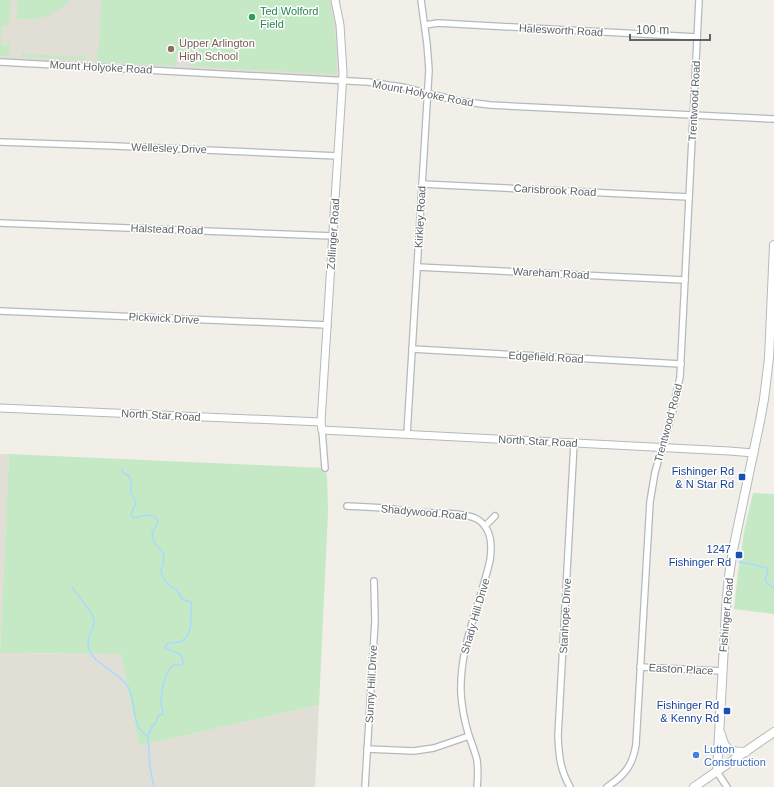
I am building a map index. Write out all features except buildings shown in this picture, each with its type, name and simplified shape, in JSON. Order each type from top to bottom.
[{"type":"main road","name":"Fishinger Road","points":[[716,772],[726,609],[733,550],[754,453],[767,380],[774,246]]},
{"type":"main road","points":[[719,722],[725,747],[732,751],[746,752]]},
{"type":"main road","points":[[694,787],[774,732]]},
{"type":"street","name":"Zollinger Road","points":[[325,468],[322,426],[343,80],[342,39],[335,0]]},
{"type":"street","name":"Kirkley Road","points":[[407,434],[428,94],[429,58],[421,0]]},
{"type":"street","name":"Trentwood Road","points":[[607,787],[618,779],[626,770],[635,752],[650,502],[655,472],[675,403],[680,377],[699,0]]},
{"type":"street","name":"Halesworth Road","points":[[425,24],[438,23],[697,37]]},
{"type":"street","name":"Mount Holyoke Road","points":[[0,62],[343,80],[402,87],[459,101],[490,105],[774,119]]},
{"type":"street","name":"Wellesley Drive","points":[[0,142],[338,156]]},
{"type":"street","name":"Carisbrook Road","points":[[422,184],[689,197]]},
{"type":"street","name":"Halstead Road","points":[[0,223],[333,236]]},
{"type":"street","name":"Wareham Road","points":[[417,266],[685,280]]},
{"type":"street","name":"Pickwick Drive","points":[[0,311],[328,326]]},
{"type":"street","name":"Edgefield Road","points":[[412,350],[681,364]]},
{"type":"street","name":"North Star Road","points":[[0,408],[322,426],[407,434],[754,453]]},
{"type":"street","name":"Stanhope Drive","points":[[570,787],[561,769],[558,752],[558,736],[574,443]]},
{"type":"street","name":"Shadywood Road","points":[[346,506],[462,515],[473,517],[479,520],[484,526]]},
{"type":"street","points":[[484,526],[495,516]]},
{"type":"street","name":"Shady Hill Drive","points":[[477,787],[477,760],[465,720],[462,694],[463,662],[468,637],[490,560],[490,538],[484,526]]},
{"type":"street","name":"Sunny Hill Drive","points":[[365,787],[375,621],[374,581]]},
{"type":"street","name":"Easton Place","points":[[640,666],[722,671]]},
{"type":"street","points":[[368,749],[414,751],[434,748],[469,736]]},
{"type":"street","points":[[716,772],[727,787]]},
{"type":"shaded area","name":"Upper Arlington High School","points":[[0,0],[335,0],[343,80],[0,62]]},
{"type":"shaded area","points":[[0,454],[9,454],[0,653]]},
{"type":"shaded area","points":[[0,653],[121,654],[139,746],[319,705],[315,787],[0,787]]},
{"type":"green space","points":[[0,0],[11,0],[9,26],[2,25],[1,45],[8,45],[10,42],[9,56],[0,56]]},
{"type":"green space","points":[[17,0],[70,0],[62,8],[50,13],[51,15],[39,18],[17,19]]},
{"type":"green space","name":"Upper Arlington High School","points":[[101,0],[329,0],[335,37],[336,74],[189,66],[189,58],[182,57],[182,51],[177,51],[176,66],[99,62],[97,59],[98,48],[100,46],[99,35],[101,33],[99,31],[101,20],[100,9],[102,8]]},
{"type":"green space","points":[[23,50],[24,54],[83,57],[85,53],[86,54],[85,60],[22,57]]},
{"type":"green space","points":[[9,454],[325,468],[327,476],[328,512],[319,705],[139,746],[121,654],[0,653]]},
{"type":"green space","points":[[753,493],[774,494],[774,614],[734,609],[744,532]]},
{"type":"waterway","points":[[122,470],[129,476],[131,481],[131,492],[136,503],[131,514],[133,518],[149,515],[158,520],[152,532],[154,542],[164,554],[161,570],[162,575],[166,582],[171,587],[176,589],[182,599],[191,602],[191,623],[188,635],[182,641],[169,643],[165,647],[166,649],[180,655],[183,659],[183,663],[181,665],[173,665],[164,680],[161,705],[163,714],[158,716],[148,737],[150,767],[154,787]]},
{"type":"waterway","points":[[739,562],[767,568],[768,572],[765,579],[766,582],[774,588]]},
{"type":"waterway","points":[[72,587],[93,616],[94,624],[88,641],[89,649],[92,655],[96,660],[119,677],[128,687],[132,697],[137,724],[141,731],[148,737]]},
{"type":"place","name":"Ted Wolford Field","points":[[252,17]]},
{"type":"place","name":"Upper Arlington High School","points":[[171,49]]},
{"type":"place","name":"Fishinger Rd & N Star Rd","points":[[742,477]]},
{"type":"place","name":"1247 Fishinger Rd","points":[[739,555]]},
{"type":"place","name":"Fishinger Rd & Kenny Rd","points":[[727,711]]},
{"type":"place","name":"Lutton Construction","points":[[696,755]]}]
